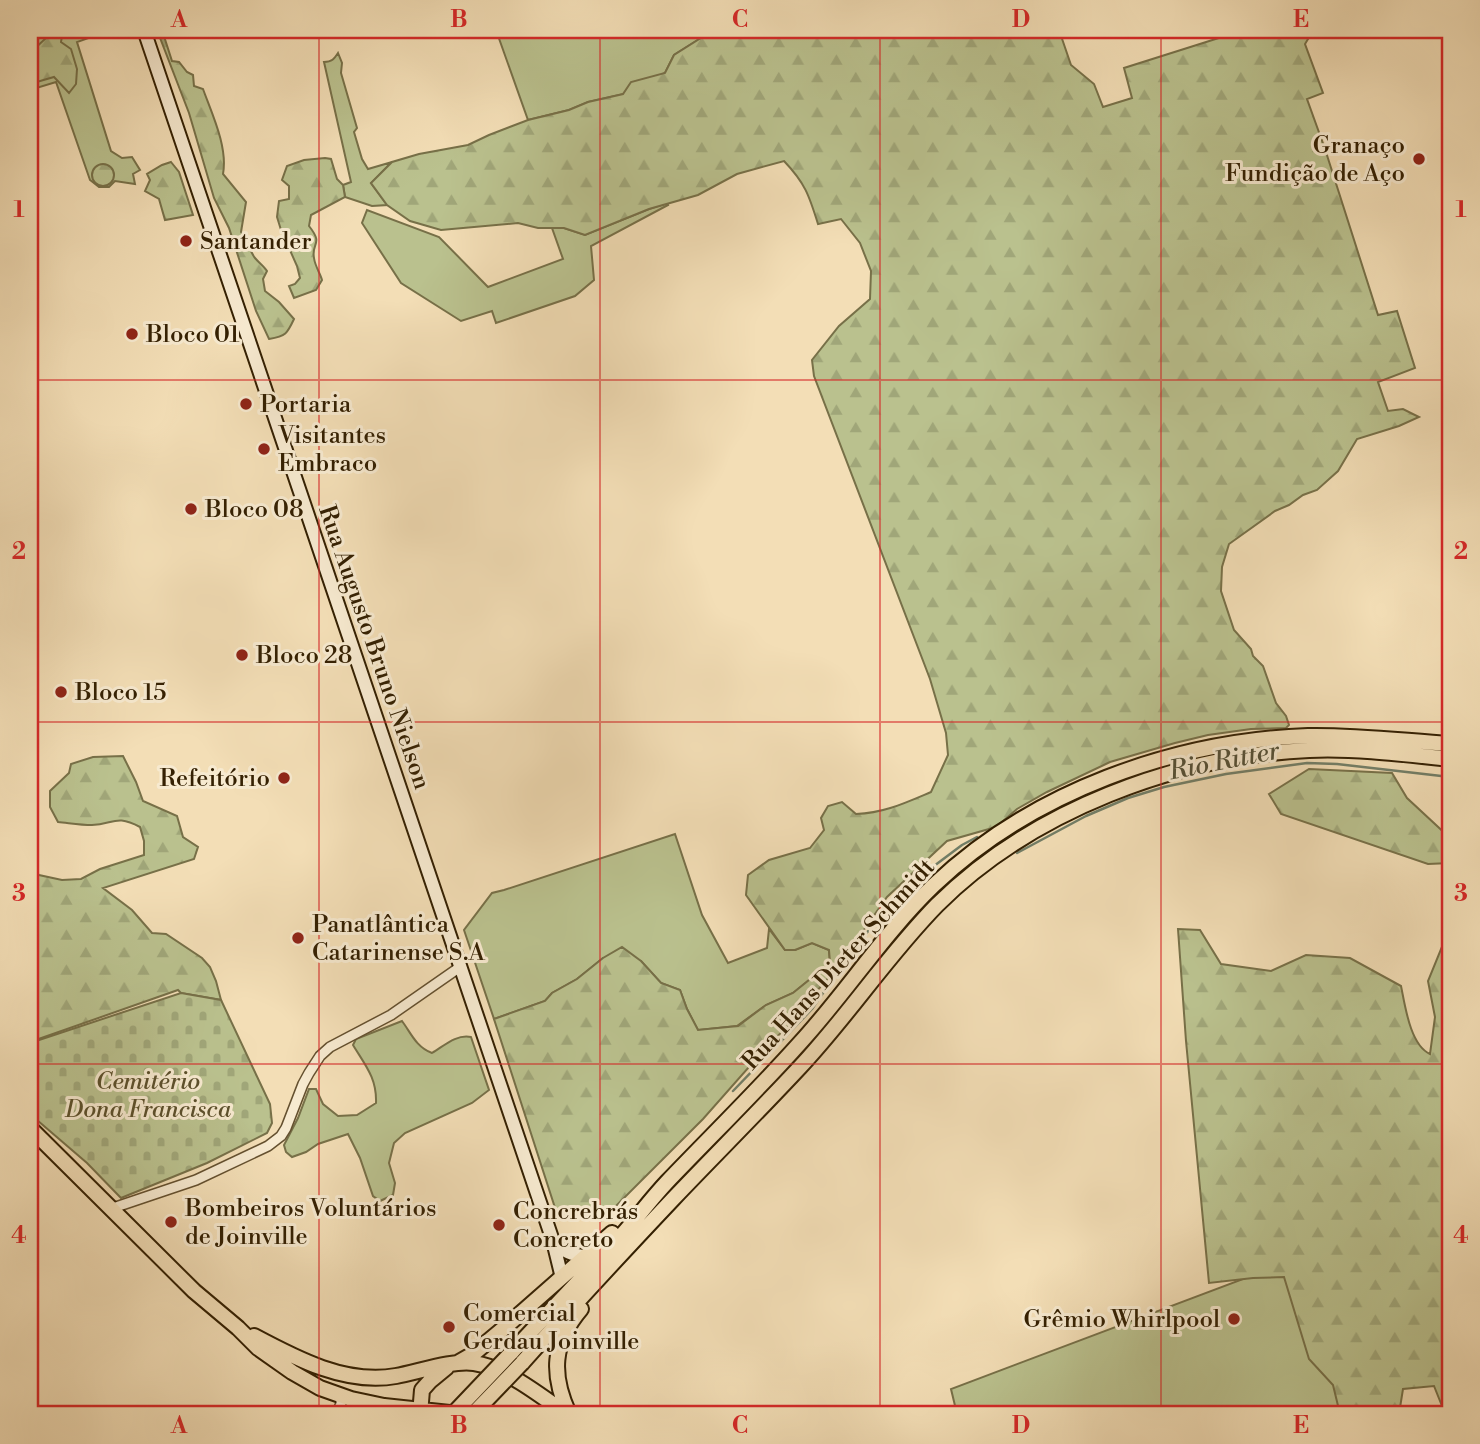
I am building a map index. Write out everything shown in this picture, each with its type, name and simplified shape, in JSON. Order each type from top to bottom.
[{"type":"main road","name":"Rua Augusto Bruno Nielson","points":[[144,30],[553,1241],[562,1278]]},
{"type":"main road","name":"Rua Hans Dieter Schmidt","points":[[516,1358],[665,1185],[801,1042],[884,938],[934,885],[991,839],[1038,810],[1082,788],[1164,759],[1219,747],[1311,736],[1450,744]]},
{"type":"main road","name":"Rua Hans Dieter Schmidt","points":[[516,1358],[590,1287],[812,1054],[892,954],[938,904],[993,858],[1079,807],[1147,780],[1191,768],[1248,757],[1333,750],[1450,759]]},
{"type":"main road","points":[[30,1128],[194,1291],[258,1348],[292,1372],[320,1388],[346,1398],[420,1412],[459,1414]]},
{"type":"main road","points":[[420,1412],[422,1390],[430,1381],[473,1354],[665,1185]]},
{"type":"main road","points":[[568,1414],[556,1369],[566,1332],[574,1317],[675,1197]]},
{"type":"main road","points":[[553,1241],[571,1255],[587,1256]]},
{"type":"main road","points":[[237,1328],[297,1358],[350,1376],[392,1377],[454,1364],[488,1366],[506,1374],[568,1414]]},
{"type":"main road","points":[[453,1414],[516,1358]]},
{"type":"main road","points":[[473,1414],[516,1358]]},
{"type":"main road","points":[[350,1376],[343,1384],[346,1398],[365,1414]]},
{"type":"street","points":[[110,1209],[196,1180],[268,1146],[281,1136],[286,1128],[303,1084],[320,1056],[330,1047],[391,1015],[460,967]]},
{"type":"street","points":[[335,1414],[346,1398]]},
{"type":"green space","points":[[30,30],[111,30],[77,42],[111,151],[122,158],[132,157],[140,170],[133,174],[135,184],[115,181],[109,187],[99,187],[90,180],[56,82],[30,90]]},
{"type":"green space","points":[[56,30],[63,30],[61,42],[71,49],[77,69],[76,84],[69,93],[54,77],[30,84],[30,53],[46,38],[52,38]]},
{"type":"green space","points":[[157,30],[162,30],[172,61],[179,62],[193,75],[194,86],[203,89],[221,142],[223,174],[246,202],[241,232],[253,256],[267,271],[263,279],[265,291],[294,319],[287,331],[279,337],[269,339],[256,311],[229,228],[214,198],[189,113]]},
{"type":"green space","points":[[496,30],[704,30],[704,36],[674,55],[665,73],[624,94],[528,120]]},
{"type":"green space","points":[[704,30],[1059,30],[1071,65],[1094,84],[1103,107],[1132,98],[1124,68],[1244,30],[1308,30],[1311,34],[1305,44],[1323,93],[1307,99],[1378,315],[1397,311],[1415,368],[1378,382],[1388,411],[1403,409],[1419,417],[1357,439],[1338,471],[1317,490],[1275,511],[1229,544],[1222,567],[1221,591],[1234,630],[1263,666],[1276,703],[1286,716],[1289,725],[1286,728],[1251,729],[1208,735],[1110,762],[1017,809],[996,827],[947,841],[887,897],[799,1017],[772,1041],[703,1119],[601,1221],[589,1211],[558,1217],[494,1019],[545,1001],[552,993],[622,947],[641,961],[661,983],[680,990],[698,1030],[738,1026],[766,1005],[793,993],[830,963],[829,950],[812,943],[795,950],[785,950],[746,895],[748,875],[769,860],[810,848],[824,830],[821,818],[828,806],[842,802],[856,814],[876,812],[931,792],[948,755],[946,733],[930,679],[814,376],[812,360],[839,326],[870,299],[871,271],[860,243],[841,219],[818,224],[806,190],[784,161],[737,174],[698,195],[649,209],[585,235],[564,228],[538,228],[518,223],[441,230],[410,221],[387,205],[371,183],[392,162],[468,145],[528,120],[623,94],[631,82],[665,73],[674,55],[704,36]]},
{"type":"green space","points":[[338,53],[362,159],[368,169],[392,162],[371,183],[387,205],[372,206],[345,197],[343,185],[351,182],[324,62],[332,60]]},
{"type":"green space","points":[[331,159],[337,179],[343,185],[345,197],[311,215],[309,226],[316,237],[315,264],[322,280],[316,290],[294,298],[289,286],[300,278],[277,217],[279,201],[289,199],[289,186],[282,180],[287,166],[304,160]]},
{"type":"green space","points":[[171,162],[179,172],[193,215],[165,220],[159,199],[145,191],[150,180],[147,174]]},
{"type":"green space","points":[[103,164],[111,167],[114,175],[111,183],[103,186],[95,183],[92,175],[95,167]]},
{"type":"green space","points":[[667,203],[668,205],[591,246],[594,280],[575,296],[496,323],[492,311],[461,321],[401,283],[362,223],[367,210],[439,237],[488,287],[563,259],[552,228],[564,228],[585,235]]},
{"type":"green space","points":[[123,756],[143,801],[177,816],[183,837],[198,847],[194,859],[103,888],[132,910],[152,933],[166,934],[202,958],[210,967],[221,1000],[181,993],[178,990],[30,1042],[30,866],[39,875],[62,880],[81,879],[100,869],[144,855],[140,827],[132,823],[120,820],[92,825],[58,822],[50,807],[50,791],[69,773],[71,764],[93,757]]},
{"type":"green space","points":[[1309,769],[1392,773],[1407,798],[1450,838],[1450,863],[1428,864],[1281,814],[1269,794]]},
{"type":"green space","points":[[675,834],[702,915],[728,963],[767,948],[769,929],[785,950],[795,950],[812,943],[829,950],[830,963],[793,993],[766,1005],[737,1026],[698,1030],[680,990],[661,983],[641,961],[603,958],[577,979],[552,993],[545,1001],[494,1019],[464,930],[492,893]]},
{"type":"green space","points":[[1178,929],[1200,930],[1221,964],[1271,971],[1306,955],[1350,958],[1401,986],[1413,1034],[1430,1054],[1435,1017],[1428,981],[1450,931],[1450,1414],[1438,1414],[1444,1411],[1434,1386],[1403,1389],[1399,1414],[1340,1414],[1333,1385],[1309,1359],[1284,1277],[1209,1283]]},
{"type":"green space","name":"Cemitério Dona Francisca","points":[[181,993],[221,1000],[270,1104],[272,1123],[267,1133],[207,1163],[121,1198],[87,1163],[30,1114],[30,1043]]},
{"type":"green space","points":[[402,1021],[418,1043],[432,1053],[455,1039],[471,1037],[489,1090],[472,1103],[405,1133],[394,1143],[389,1163],[395,1183],[393,1195],[380,1201],[373,1196],[360,1158],[348,1134],[318,1144],[292,1157],[286,1152],[284,1145],[309,1089],[316,1089],[323,1104],[338,1116],[357,1115],[376,1103],[372,1079],[353,1045],[356,1039]]},
{"type":"green space","name":"Grêmio Whirlpool","points":[[1320,1250],[1350,1414],[957,1414],[951,1389]]},
{"type":"waterway","name":"Rio Ritter","points":[[1017,853],[1086,816],[1128,798],[1164,787],[1226,774],[1307,763],[1450,777]]},
{"type":"waterway","name":"Rio Ritter","points":[[733,1091],[812,1009],[856,945],[884,913],[922,875],[977,837]]},
{"type":"place","name":"Granaço Fundição de Aço","points":[[1419,159]]},
{"type":"place","name":"Santander","points":[[186,241]]},
{"type":"place","name":"Bloco 01","points":[[132,334]]},
{"type":"place","name":"Portaria","points":[[246,404]]},
{"type":"place","name":"Visitantes Embraco","points":[[264,449]]},
{"type":"place","name":"Bloco 08","points":[[191,509]]},
{"type":"place","name":"Bloco 28","points":[[242,655]]},
{"type":"place","name":"Bloco 15","points":[[61,692]]},
{"type":"place","name":"Refeitório","points":[[284,778]]},
{"type":"place","name":"Panatlântica Catarinense S.A","points":[[298,938]]},
{"type":"place","name":"Bombeiros Voluntários de Joinville","points":[[171,1222]]},
{"type":"place","name":"Concrebrás Concreto","points":[[499,1225]]},
{"type":"place","name":"Grêmio Whirlpool","points":[[1234,1319]]},
{"type":"place","name":"Comercial Gerdau Joinville","points":[[449,1327]]}]
